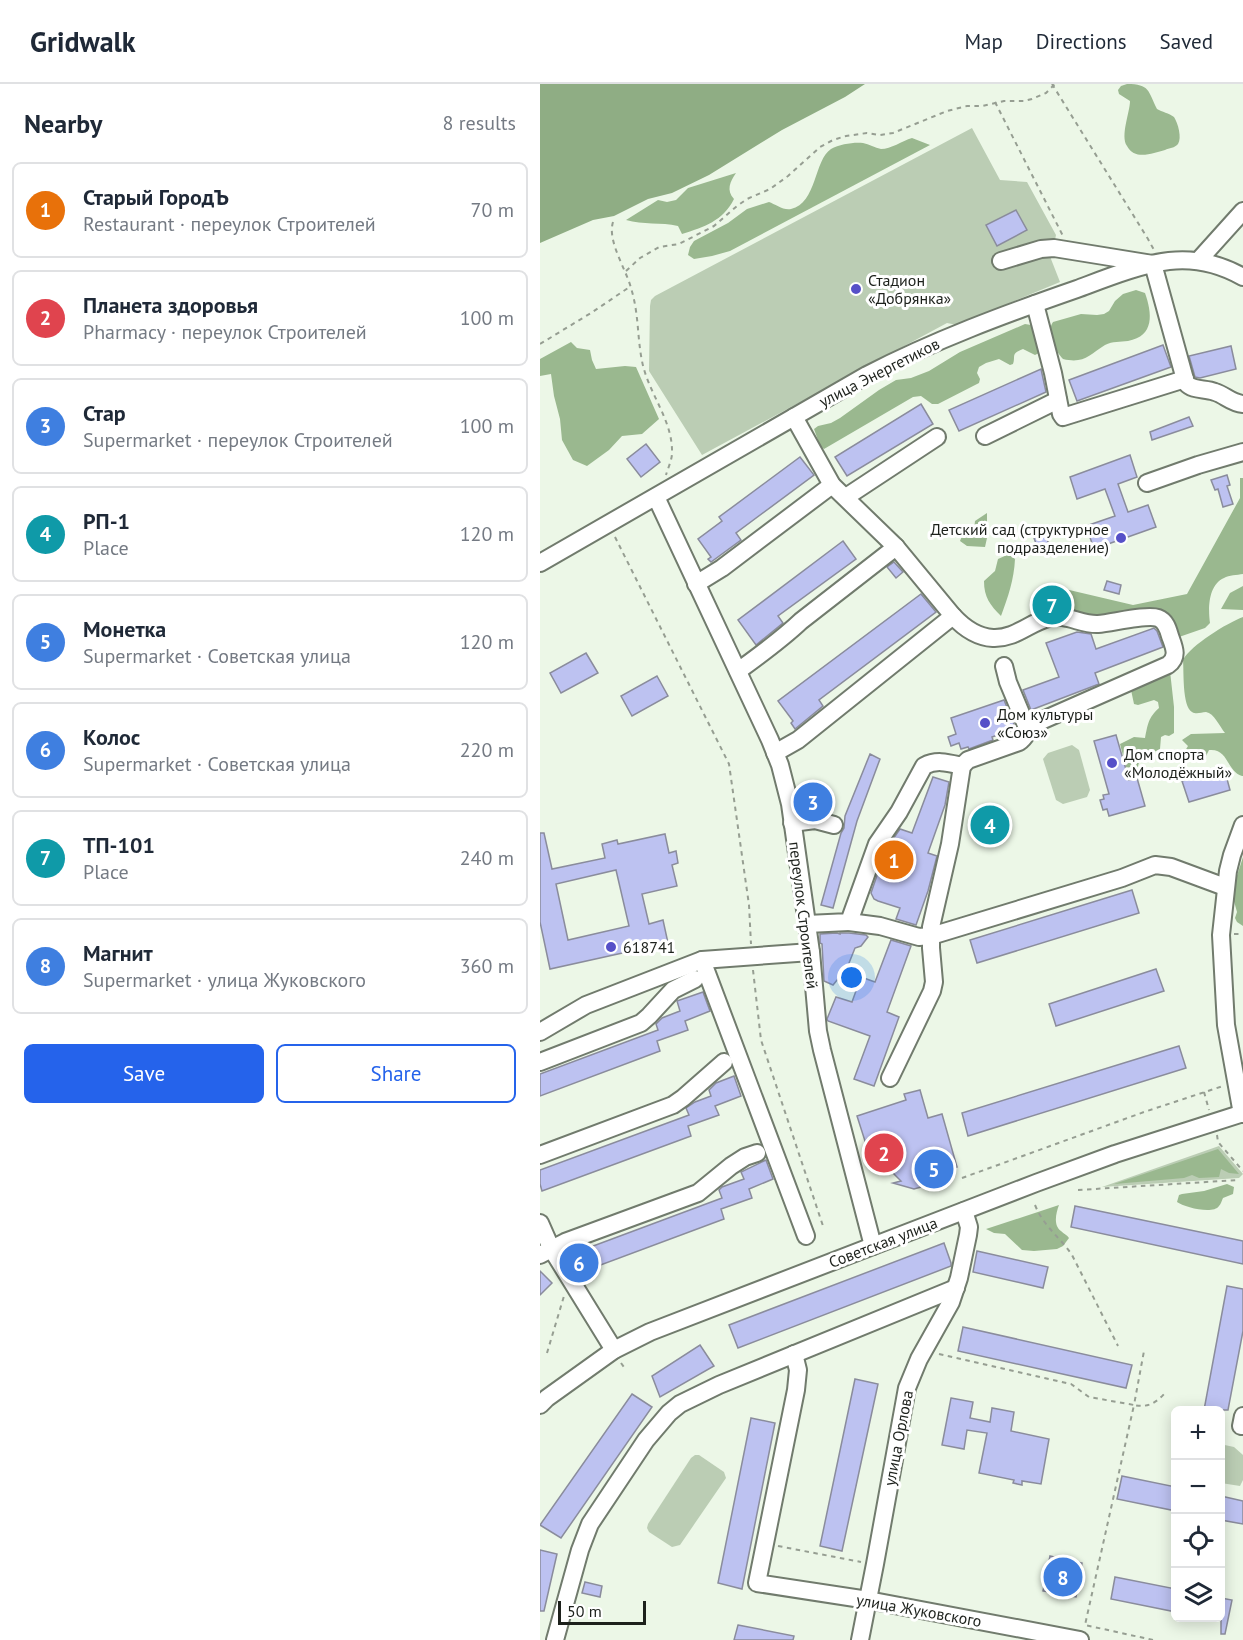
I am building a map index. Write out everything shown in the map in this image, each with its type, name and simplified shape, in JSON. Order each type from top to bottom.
[{"type":"street","points":[[1198,261],[1243,211]]},
{"type":"street","points":[[1001,261],[1041,249],[1054,248],[1156,263],[1188,386],[1216,392],[1231,401],[1243,404]]},
{"type":"street","name":"улица Энергетиков","points":[[540,563],[867,375],[921,348],[981,323],[1156,263],[1178,260],[1198,261],[1218,266],[1243,277]]},
{"type":"street","points":[[1035,304],[1062,416],[1066,417],[1185,379]]},
{"type":"street","points":[[985,436],[1058,400]]},
{"type":"street","points":[[794,417],[832,485],[896,547],[953,616],[973,633],[998,638],[1019,633],[1041,620],[1054,616],[1092,624],[1155,617],[1165,624],[1175,652],[1174,660],[1168,665],[1034,724],[1024,739],[1019,742],[968,760],[962,766],[950,844],[931,936],[934,972],[932,991],[890,1078]]},
{"type":"street","points":[[846,497],[937,437]]},
{"type":"street","points":[[1147,483],[1243,452]]},
{"type":"street","points":[[696,584],[722,568],[832,485]]},
{"type":"street","name":"переулок Строителей","points":[[661,494],[696,584],[776,753],[787,790],[811,952],[818,1031],[873,1246]]},
{"type":"street","points":[[738,671],[768,650],[801,621],[896,547]]},
{"type":"street","points":[[776,753],[818,724],[953,616]]},
{"type":"street","points":[[1004,666],[1008,682],[1028,730]]},
{"type":"street","points":[[849,922],[877,844],[899,812],[924,766],[931,762],[939,762],[962,766]]},
{"type":"street","points":[[792,823],[815,820],[834,825]]},
{"type":"street","points":[[1242,1113],[1226,1025],[1221,935],[1225,887],[1232,855],[1243,825]]},
{"type":"street","points":[[807,924],[849,922],[880,926],[919,936],[931,936],[1122,878],[1155,865],[1171,867],[1225,887]]},
{"type":"street","points":[[540,1032],[592,1002],[702,960],[811,952]]},
{"type":"street","points":[[702,960],[806,1236]]},
{"type":"street","points":[[540,1062],[641,1023],[673,990],[695,979]]},
{"type":"street","points":[[540,1155],[673,1105],[724,1062]]},
{"type":"street","name":"Советская улица","points":[[540,1405],[546,1398],[614,1350],[650,1332],[1115,1154],[1242,1113]]},
{"type":"street","points":[[546,1252],[565,1242],[698,1193],[731,1166],[745,1157],[758,1153]]},
{"type":"street","name":"улица Орлова","points":[[860,1640],[906,1388],[918,1359],[946,1311],[956,1288],[969,1227],[964,1211]]},
{"type":"street","points":[[540,1223],[546,1252],[569,1278],[614,1350]]},
{"type":"street","points":[[555,1640],[580,1550],[590,1524],[656,1427],[680,1404],[698,1394],[956,1288]]},
{"type":"street","points":[[765,1543],[796,1390],[798,1370],[794,1354]]},
{"type":"street","points":[[1243,1416],[1241,1426],[1243,1426]]},
{"type":"street","name":"улица Жуковского","points":[[765,1543],[757,1583],[868,1600],[1080,1640]]},
{"type":"path","points":[[626,271],[640,258],[659,247],[679,244],[714,226],[747,199],[770,189],[788,176],[820,147],[833,140],[846,136],[893,133],[947,111],[967,106],[1032,99],[1046,93],[1053,85],[1148,239],[1156,263]]},
{"type":"path","points":[[995,102],[1070,250]]},
{"type":"path","points":[[613,222],[611,229],[616,248],[637,306],[642,361],[648,382],[669,429],[672,453],[661,494]]},
{"type":"path","points":[[540,344],[631,286]]},
{"type":"path","points":[[609,523],[729,764],[749,905],[751,956],[761,1040],[824,1229]]},
{"type":"path","points":[[962,1178],[1144,1112],[1236,1082]]},
{"type":"path","points":[[1078,1190],[1238,1180]]},
{"type":"path","points":[[1035,1205],[1046,1227],[1064,1242],[1072,1255],[1118,1346]]},
{"type":"path","points":[[547,1353],[569,1278]]},
{"type":"path","points":[[1144,1351],[1085,1624],[1153,1640]]},
{"type":"path","points":[[930,1352],[1071,1384],[1089,1397],[1134,1405],[1150,1405],[1158,1401],[1166,1392]]},
{"type":"path","points":[[765,1543],[875,1564]]},
{"type":"shaded area","points":[[540,84],[865,84],[782,130],[709,175],[672,193],[648,199],[614,216],[593,220],[540,243]]},
{"type":"shaded area","points":[[1127,84],[1144,87],[1150,93],[1157,109],[1174,117],[1180,134],[1177,145],[1145,155],[1130,151],[1125,142],[1125,130],[1130,101],[1119,94],[1118,90]]},
{"type":"shaded area","name":"Стадион «Добрянка»","points":[[972,128],[1000,180],[1027,182],[1056,235],[1051,259],[1060,282],[957,325],[947,323],[702,455],[649,371],[651,300]]},
{"type":"shaded area","points":[[912,138],[930,145],[730,251],[694,259],[688,255],[694,241],[728,223],[747,209],[769,202],[788,209],[799,205],[806,199],[825,154],[831,149],[859,143],[885,149]]},
{"type":"shaded area","points":[[736,173],[730,186],[734,199],[730,207],[719,218],[705,226],[682,234],[678,226],[626,220],[658,200],[667,202],[676,200],[688,188]]},
{"type":"shaded area","points":[[1136,290],[1145,293],[1149,308],[1149,323],[1143,334],[1128,341],[1105,345],[1081,359],[1063,359],[1054,346],[1051,336],[1053,322],[1081,314],[1104,314],[1123,294]]},
{"type":"shaded area","points":[[1025,324],[1031,325],[1041,352],[1035,355],[1023,349],[1015,354],[1013,364],[1010,365],[999,359],[986,363],[979,367],[977,373],[979,383],[938,404],[932,404],[921,396],[913,397],[824,449],[820,446],[814,429],[818,426],[840,418],[896,380],[911,378],[929,371],[960,352]]},
{"type":"shaded area","points":[[571,342],[577,348],[590,350],[596,369],[636,367],[659,419],[642,434],[622,436],[609,450],[587,466],[573,460],[562,440],[551,374],[540,376],[540,359]]},
{"type":"shaded area","points":[[1240,478],[1243,478],[1243,574],[1226,577],[1215,586],[1209,604],[1210,623],[1205,628],[1179,637],[1175,635],[1169,616],[1096,618],[1072,612],[1065,589],[1133,605],[1187,594],[1240,498]]},
{"type":"shaded area","points":[[987,513],[985,547],[967,546],[960,541],[962,536],[974,530],[975,521]]},
{"type":"shaded area","points":[[1007,555],[1015,559],[1010,588],[1001,616],[988,600],[984,581],[995,571],[998,559]]},
{"type":"shaded area","points":[[1243,586],[1243,610],[1221,609],[1230,593]]},
{"type":"shaded area","points":[[1243,617],[1242,776],[1233,770],[1224,756],[1216,750],[1209,750],[1206,756],[1196,757],[1183,754],[1188,746],[1182,740],[1191,734],[1225,733],[1209,713],[1192,712],[1189,708],[1185,696],[1183,660],[1210,635]]},
{"type":"shaded area","points":[[1170,671],[1174,733],[1161,737],[1160,749],[1142,759],[1138,769],[1128,775],[1120,744],[1134,737],[1145,738],[1151,718],[1159,708],[1158,702],[1154,700],[1134,704],[1131,690]]},
{"type":"shaded area","points":[[1072,745],[1079,750],[1090,790],[1087,797],[1063,804],[1056,800],[1043,759],[1048,753]]},
{"type":"shaded area","points":[[1243,857],[1243,926],[1235,918],[1237,912],[1232,894]]},
{"type":"shaded area","points":[[1219,1146],[1243,1174],[1239,1178],[1102,1187]]},
{"type":"shaded area","points":[[1218,1149],[1239,1174],[1221,1169],[1219,1177],[1199,1178],[1192,1175],[1184,1178],[1114,1184]]},
{"type":"shaded area","points":[[1227,1184],[1234,1187],[1233,1194],[1223,1198],[1216,1209],[1198,1209],[1177,1202],[1179,1195]]},
{"type":"shaded area","points":[[1059,1205],[1056,1215],[1057,1226],[1069,1238],[1063,1246],[1057,1249],[1022,1250],[1005,1234],[994,1233],[986,1229]]},
{"type":"shaded area","points":[[1225,1445],[1234,1447],[1243,1455],[1243,1480],[1240,1486],[1225,1484]]},
{"type":"shaded area","points":[[695,1455],[699,1455],[724,1472],[726,1478],[680,1545],[672,1547],[649,1532],[648,1524]]},
{"type":"building","points":[[1016,210],[1027,230],[997,246],[986,225]]},
{"type":"building","points":[[1163,345],[1171,367],[1077,401],[1069,380]]},
{"type":"building","points":[[1231,346],[1236,369],[1200,378],[1195,377],[1189,356]]},
{"type":"building","points":[[1041,369],[1046,392],[959,431],[949,410]]},
{"type":"building","points":[[921,404],[933,424],[847,476],[835,457]]},
{"type":"building","points":[[1189,417],[1193,426],[1152,440],[1150,432]]},
{"type":"building","points":[[646,444],[660,462],[641,477],[627,459]]},
{"type":"building","points":[[1130,455],[1137,477],[1118,484],[1128,512],[1148,505],[1156,527],[1094,549],[1086,526],[1115,516],[1105,489],[1077,499],[1070,477]]},
{"type":"building","points":[[800,457],[814,475],[736,533],[741,540],[711,562],[708,559],[711,557],[698,539],[722,521],[719,517]]},
{"type":"building","points":[[1227,475],[1230,485],[1227,486],[1233,504],[1223,507],[1218,489],[1215,490],[1211,480]]},
{"type":"building","points":[[1046,534],[1049,546],[1038,549],[1034,538]]},
{"type":"building","points":[[843,541],[856,559],[778,616],[783,623],[756,645],[738,620]]},
{"type":"building","points":[[894,562],[903,572],[896,578],[887,567]]},
{"type":"building","points":[[1107,581],[1121,585],[1119,594],[1104,590]]},
{"type":"building","points":[[921,594],[936,612],[819,700],[823,706],[795,729],[791,723],[793,721],[778,701]]},
{"type":"building","points":[[1059,598],[1062,607],[1043,609],[1041,603]]},
{"type":"building","points":[[1154,628],[1163,647],[1095,673],[1099,684],[1031,710],[1023,690],[1059,677],[1046,643],[1077,632],[1091,634],[1096,649]]},
{"type":"building","points":[[586,653],[598,673],[561,693],[550,673]]},
{"type":"building","points":[[657,676],[668,696],[632,716],[621,696]]},
{"type":"building","name":"Дом культуры «Союз»","points":[[1004,700],[1016,729],[992,737],[993,740],[969,749],[968,747],[961,749],[959,743],[951,746],[948,737],[956,734],[951,718]]},
{"type":"building","name":"Дом спорта «Молодёжный»","points":[[1116,735],[1129,780],[1137,778],[1145,806],[1109,816],[1107,809],[1103,810],[1100,800],[1104,799],[1103,795],[1109,794],[1094,741]]},
{"type":"building","points":[[870,754],[880,759],[857,821],[833,908],[821,905],[844,828],[845,816]]},
{"type":"building","points":[[1224,768],[1230,790],[1189,802],[1182,781]]},
{"type":"building","points":[[933,777],[949,782],[945,805],[928,853],[937,856],[916,925],[896,919],[900,908],[874,899],[871,893],[886,849],[900,829],[912,833]]},
{"type":"building","points":[[816,792],[819,808],[810,810],[806,795]]},
{"type":"building","points":[[979,815],[1006,825],[1002,835],[975,826]]},
{"type":"building","points":[[540,833],[544,833],[552,869],[605,858],[602,844],[617,840],[618,844],[665,834],[669,853],[676,851],[678,863],[672,865],[677,886],[642,894],[649,924],[663,920],[668,943],[550,969],[540,922]],"holes":[[[616,870],[629,926],[568,940],[556,884]]]},
{"type":"building","points":[[1132,890],[1139,913],[977,963],[970,940]]},
{"type":"building","points":[[837,933],[868,937],[861,946],[855,948],[847,968],[833,985],[824,981],[820,934]]},
{"type":"building","points":[[891,940],[911,946],[887,1012],[899,1017],[874,1086],[854,1079],[870,1036],[827,1019],[836,997],[852,1002],[861,977],[875,982]]},
{"type":"building","points":[[1156,969],[1164,991],[1056,1026],[1049,1004]]},
{"type":"building","points":[[703,992],[710,1011],[685,1021],[688,1030],[657,1041],[660,1051],[540,1096],[540,1074],[658,1030],[656,1024],[662,1018],[680,1011],[677,1001]]},
{"type":"building","points":[[1179,1046],[1186,1068],[968,1136],[962,1113]]},
{"type":"building","points":[[734,1076],[741,1096],[715,1106],[719,1115],[688,1126],[691,1136],[542,1191],[540,1170],[689,1115],[686,1108],[711,1096],[709,1090],[716,1083]]},
{"type":"building","points":[[920,1090],[928,1118],[942,1114],[957,1167],[944,1171],[947,1180],[914,1189],[893,1183],[901,1181],[891,1171],[879,1172],[876,1165],[873,1166],[857,1116],[906,1100],[904,1094]]},
{"type":"building","points":[[766,1160],[773,1179],[749,1189],[752,1198],[721,1209],[724,1219],[579,1273],[570,1259],[569,1255],[722,1198],[719,1190],[722,1187],[744,1179],[741,1172]]},
{"type":"building","points":[[1075,1206],[1243,1241],[1243,1264],[1071,1227]]},
{"type":"building","points":[[944,1243],[951,1266],[738,1348],[729,1325]]},
{"type":"building","points":[[977,1251],[1048,1267],[1043,1288],[973,1272]]},
{"type":"building","points":[[540,1271],[552,1283],[540,1295]]},
{"type":"building","points":[[1227,1286],[1243,1289],[1243,1331],[1228,1410],[1225,1410],[1225,1406],[1205,1406]]},
{"type":"building","points":[[963,1327],[1132,1365],[1126,1388],[958,1351]]},
{"type":"building","points":[[700,1345],[714,1366],[660,1397],[652,1376]]},
{"type":"building","points":[[855,1379],[878,1384],[842,1551],[820,1546]]},
{"type":"building","points":[[632,1394],[652,1407],[561,1538],[540,1525]]},
{"type":"building","points":[[951,1398],[973,1402],[970,1418],[990,1422],[992,1408],[1014,1412],[1011,1431],[1049,1439],[1041,1484],[1022,1481],[1022,1485],[1013,1483],[1014,1480],[979,1473],[987,1433],[967,1430],[964,1449],[942,1445]]},
{"type":"building","points":[[751,1418],[775,1423],[742,1589],[718,1583]]},
{"type":"building","points":[[1122,1476],[1171,1486],[1171,1510],[1117,1499]]},
{"type":"building","points":[[1225,1497],[1243,1501],[1243,1524],[1225,1521]]},
{"type":"building","points":[[540,1550],[557,1554],[544,1611],[540,1611]]},
{"type":"building","points":[[1050,1556],[1082,1563],[1076,1597],[1043,1591]]},
{"type":"building","points":[[1115,1577],[1171,1588],[1171,1611],[1111,1599]]},
{"type":"building","points":[[585,1582],[602,1586],[600,1597],[582,1593]]},
{"type":"building","points":[[1225,1599],[1232,1600],[1225,1634],[1221,1634],[1221,1622],[1225,1622]]},
{"type":"building","points":[[738,1625],[794,1636],[793,1640],[734,1640]]},
{"type":"place","name":"Стадион «Добрянка»","points":[[856,289]]},
{"type":"place","name":"Детский сад (структурное подразделение)","points":[[1121,538]]},
{"type":"place","name":"ТП-101","points":[[1052,605]]},
{"type":"place","name":"Дом культуры «Союз»","points":[[985,723]]},
{"type":"place","name":"Дом спорта «Молодёжный»","points":[[1112,763]]},
{"type":"place","name":"Стар","points":[[813,802]]},
{"type":"place","name":"РП-1","points":[[990,825]]},
{"type":"place","name":"Старый ГородЪ","points":[[894,860]]},
{"type":"place","name":"618741","points":[[611,947]]},
{"type":"place","name":"Планета здоровья","points":[[884,1153]]},
{"type":"place","name":"Монетка","points":[[934,1169]]},
{"type":"place","name":"Колос","points":[[579,1263]]},
{"type":"place","name":"Магнит","points":[[1063,1577]]}]
